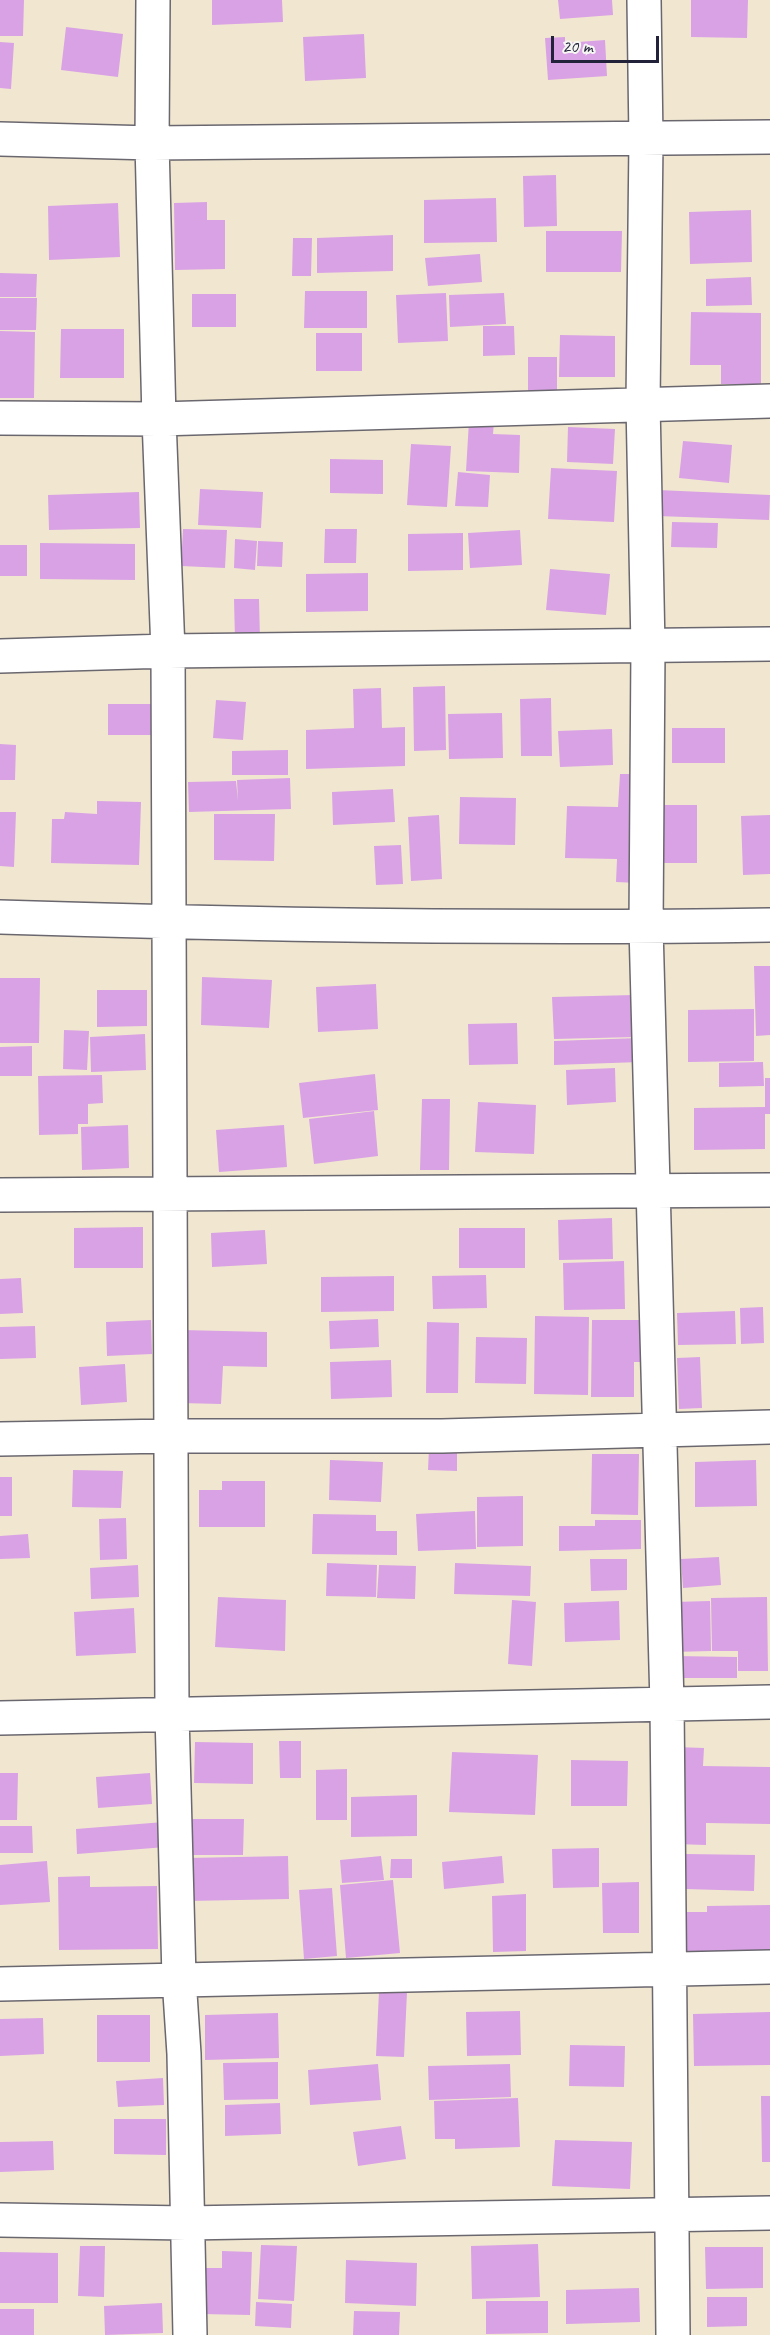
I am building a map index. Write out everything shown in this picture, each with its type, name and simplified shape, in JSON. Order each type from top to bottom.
[{"type":"street","points":[[153,0],[152,143],[168,651],[167,922],[171,1193],[172,1714],[179,1978],[184,2054],[190,2335]]},
{"type":"street","points":[[644,0],[646,140],[644,403],[648,647],[646,927],[668,1704],[670,2215],[673,2335]]},
{"type":"street","points":[[0,139],[152,143],[770,137]]},
{"type":"street","points":[[0,418],[159,419],[770,401]]},
{"type":"street","points":[[0,656],[168,651],[770,644]]},
{"type":"street","points":[[0,916],[167,922],[646,927],[770,925]]},
{"type":"street","points":[[0,1195],[770,1190]]},
{"type":"street","points":[[0,1440],[170,1436],[442,1436],[770,1427]]},
{"type":"street","points":[[0,1718],[770,1702]]},
{"type":"street","points":[[0,1984],[179,1978],[770,1967]]},
{"type":"street","points":[[0,2220],[186,2223],[770,2213]]},
{"type":"building","points":[[0,0],[24,0],[23,36],[0,36]]},
{"type":"building","points":[[212,0],[282,0],[283,22],[212,25]]},
{"type":"building","points":[[558,0],[612,0],[613,15],[560,19]]},
{"type":"building","points":[[691,0],[748,0],[747,38],[691,37]]},
{"type":"building","points":[[66,27],[123,34],[118,77],[61,70]]},
{"type":"building","points":[[364,34],[366,78],[305,81],[303,37]]},
{"type":"building","points":[[565,37],[565,43],[605,40],[607,76],[548,80],[545,38]]},
{"type":"building","points":[[0,42],[14,43],[11,89],[0,88]]},
{"type":"building","points":[[556,175],[557,226],[524,227],[523,176]]},
{"type":"building","points":[[496,198],[497,242],[424,243],[424,200]]},
{"type":"building","points":[[207,202],[207,220],[225,220],[225,269],[175,270],[174,203]]},
{"type":"building","points":[[118,203],[120,257],[49,260],[48,206]]},
{"type":"building","points":[[751,210],[752,262],[690,264],[689,212]]},
{"type":"building","points":[[546,231],[622,231],[621,272],[546,272]]},
{"type":"building","points":[[393,235],[393,271],[317,273],[317,238]]},
{"type":"building","points":[[293,238],[312,238],[311,276],[292,276]]},
{"type":"building","points":[[480,254],[482,282],[428,286],[425,258]]},
{"type":"building","points":[[0,273],[37,274],[36,297],[0,297]]},
{"type":"building","points":[[751,277],[752,305],[706,306],[706,279]]},
{"type":"building","points":[[305,291],[367,291],[367,328],[304,328]]},
{"type":"building","points":[[446,293],[448,341],[398,343],[396,295]]},
{"type":"building","points":[[504,293],[506,324],[450,327],[449,295]]},
{"type":"building","points":[[192,294],[236,294],[236,327],[192,327]]},
{"type":"building","points":[[0,298],[37,298],[36,330],[0,330]]},
{"type":"building","points":[[691,312],[761,313],[761,384],[721,384],[721,365],[690,365]]},
{"type":"building","points":[[483,326],[514,326],[515,355],[483,356]]},
{"type":"building","points":[[61,329],[124,329],[124,378],[60,378]]},
{"type":"building","points":[[0,331],[35,332],[34,398],[0,398]]},
{"type":"building","points":[[316,333],[362,333],[362,371],[316,371]]},
{"type":"building","points":[[560,335],[615,336],[615,377],[559,377]]},
{"type":"building","points":[[528,357],[557,357],[557,393],[528,393]]},
{"type":"building","points":[[469,421],[494,422],[493,434],[520,435],[519,473],[466,471]]},
{"type":"building","points":[[568,427],[615,429],[613,464],[567,462]]},
{"type":"building","points":[[683,441],[732,445],[729,483],[679,478]]},
{"type":"building","points":[[411,444],[451,446],[447,507],[407,505]]},
{"type":"building","points":[[330,459],[383,460],[383,494],[330,493]]},
{"type":"building","points":[[551,468],[617,471],[614,522],[548,519]]},
{"type":"building","points":[[458,472],[490,475],[488,507],[455,506]]},
{"type":"building","points":[[200,489],[263,492],[261,528],[198,525]]},
{"type":"building","points":[[658,490],[770,495],[769,520],[657,516]]},
{"type":"building","points":[[139,492],[140,528],[49,530],[48,495]]},
{"type":"building","points":[[672,522],[718,523],[717,548],[671,547]]},
{"type":"building","points":[[183,529],[227,530],[225,568],[181,566]]},
{"type":"building","points":[[325,529],[357,529],[356,563],[324,563]]},
{"type":"building","points":[[520,530],[522,565],[470,568],[468,533]]},
{"type":"building","points":[[463,533],[463,570],[408,571],[408,534]]},
{"type":"building","points":[[235,539],[257,541],[255,570],[234,568]]},
{"type":"building","points":[[258,541],[283,542],[282,567],[257,566]]},
{"type":"building","points":[[40,543],[135,544],[135,580],[40,579]]},
{"type":"building","points":[[0,545],[27,545],[27,576],[0,576]]},
{"type":"building","points":[[550,569],[610,574],[606,615],[546,610]]},
{"type":"building","points":[[368,573],[368,611],[306,612],[306,574]]},
{"type":"building","points":[[234,599],[259,599],[260,640],[235,641]]},
{"type":"building","points":[[445,686],[446,750],[414,751],[413,687]]},
{"type":"building","points":[[381,688],[382,728],[405,727],[405,766],[306,769],[306,730],[354,728],[353,689]]},
{"type":"building","points":[[551,698],[552,756],[521,756],[520,699]]},
{"type":"building","points":[[216,700],[246,702],[243,740],[213,738]]},
{"type":"building","points":[[108,704],[153,704],[152,735],[108,735]]},
{"type":"building","points":[[502,713],[503,758],[449,759],[448,714]]},
{"type":"building","points":[[672,728],[725,728],[725,763],[672,763]]},
{"type":"building","points":[[612,729],[613,765],[560,767],[558,731]]},
{"type":"building","points":[[0,744],[16,745],[15,780],[0,780]]},
{"type":"building","points":[[288,750],[288,775],[232,775],[232,751]]},
{"type":"building","points":[[620,774],[641,774],[638,883],[616,882],[617,859],[565,858],[567,806],[618,807]]},
{"type":"building","points":[[290,778],[291,809],[189,812],[188,782],[236,781],[238,801],[237,780]]},
{"type":"building","points":[[393,789],[395,822],[333,825],[332,792]]},
{"type":"building","points":[[460,797],[516,798],[515,845],[459,844]]},
{"type":"building","points":[[97,801],[141,802],[139,865],[51,863],[52,819],[64,819],[65,812],[97,814]]},
{"type":"building","points":[[658,805],[697,805],[697,863],[658,863]]},
{"type":"building","points":[[0,812],[16,812],[14,867],[0,866]]},
{"type":"building","points":[[214,814],[275,814],[274,861],[214,860]]},
{"type":"building","points":[[439,815],[442,879],[411,881],[408,817]]},
{"type":"building","points":[[770,815],[770,874],[743,875],[741,816]]},
{"type":"building","points":[[401,845],[403,884],[376,885],[374,846]]},
{"type":"building","points":[[754,966],[770,966],[770,1035],[756,1036]]},
{"type":"building","points":[[202,977],[272,980],[269,1028],[201,1025]]},
{"type":"building","points":[[0,978],[40,978],[39,1043],[0,1043]]},
{"type":"building","points":[[376,984],[378,1029],[318,1032],[316,987]]},
{"type":"building","points":[[97,990],[147,990],[147,1026],[97,1027]]},
{"type":"building","points":[[634,995],[636,1037],[554,1039],[552,997]]},
{"type":"building","points":[[754,1009],[754,1061],[688,1062],[688,1010]]},
{"type":"building","points":[[517,1023],[518,1064],[469,1065],[468,1024]]},
{"type":"building","points":[[64,1030],[89,1031],[87,1070],[63,1069]]},
{"type":"building","points":[[145,1034],[146,1070],[91,1072],[90,1037]]},
{"type":"building","points":[[639,1038],[640,1062],[554,1065],[554,1041]]},
{"type":"building","points":[[32,1046],[32,1076],[0,1076],[0,1047]]},
{"type":"building","points":[[763,1062],[764,1086],[719,1087],[719,1063]]},
{"type":"building","points":[[615,1068],[616,1102],[567,1105],[566,1070]]},
{"type":"building","points":[[375,1074],[378,1110],[303,1118],[299,1083]]},
{"type":"building","points":[[102,1075],[103,1103],[88,1104],[88,1124],[78,1124],[78,1134],[39,1135],[38,1076]]},
{"type":"building","points":[[765,1078],[770,1078],[770,1114],[765,1114],[765,1149],[694,1150],[694,1108],[765,1107]]},
{"type":"building","points":[[422,1099],[450,1099],[449,1170],[420,1170]]},
{"type":"building","points":[[478,1102],[536,1105],[534,1154],[475,1152]]},
{"type":"building","points":[[374,1111],[378,1156],[314,1164],[309,1119]]},
{"type":"building","points":[[128,1125],[129,1168],[82,1170],[81,1127]]},
{"type":"building","points":[[284,1125],[287,1167],[219,1172],[216,1130]]},
{"type":"building","points":[[612,1218],[613,1259],[559,1260],[558,1220]]},
{"type":"building","points":[[143,1227],[143,1268],[74,1268],[74,1228]]},
{"type":"building","points":[[459,1228],[525,1228],[525,1268],[459,1268]]},
{"type":"building","points":[[265,1230],[267,1264],[212,1267],[211,1233]]},
{"type":"building","points":[[624,1261],[625,1309],[564,1310],[563,1263]]},
{"type":"building","points":[[486,1275],[487,1308],[433,1309],[432,1276]]},
{"type":"building","points":[[394,1276],[394,1311],[321,1312],[321,1277]]},
{"type":"building","points":[[21,1278],[23,1313],[0,1314],[0,1279]]},
{"type":"building","points":[[763,1307],[764,1343],[741,1344],[740,1308]]},
{"type":"building","points":[[735,1311],[736,1344],[678,1345],[677,1313]]},
{"type":"building","points":[[535,1316],[589,1317],[588,1395],[534,1394]]},
{"type":"building","points":[[378,1319],[379,1347],[330,1349],[329,1321]]},
{"type":"building","points":[[151,1320],[152,1354],[107,1356],[106,1322]]},
{"type":"building","points":[[592,1320],[647,1320],[647,1362],[634,1362],[634,1397],[591,1397]]},
{"type":"building","points":[[427,1322],[459,1323],[458,1393],[426,1393]]},
{"type":"building","points":[[35,1326],[36,1358],[0,1359],[0,1327]]},
{"type":"building","points":[[182,1330],[267,1332],[267,1367],[223,1366],[221,1404],[180,1403]]},
{"type":"building","points":[[476,1337],[527,1338],[526,1384],[475,1383]]},
{"type":"building","points":[[700,1357],[702,1408],[679,1409],[677,1358]]},
{"type":"building","points":[[391,1360],[392,1397],[331,1399],[330,1362]]},
{"type":"building","points":[[125,1364],[127,1402],[81,1405],[79,1367]]},
{"type":"building","points":[[429,1448],[457,1448],[457,1471],[428,1470]]},
{"type":"building","points":[[592,1454],[639,1454],[638,1515],[591,1514]]},
{"type":"building","points":[[330,1460],[383,1462],[381,1502],[329,1500]]},
{"type":"building","points":[[756,1460],[757,1506],[695,1507],[695,1462]]},
{"type":"building","points":[[73,1470],[123,1471],[121,1508],[72,1507]]},
{"type":"building","points":[[0,1477],[12,1477],[12,1516],[0,1516]]},
{"type":"building","points":[[222,1481],[265,1481],[265,1527],[199,1527],[199,1490],[222,1490]]},
{"type":"building","points":[[523,1496],[523,1546],[477,1547],[477,1497]]},
{"type":"building","points":[[475,1511],[476,1549],[418,1551],[416,1514]]},
{"type":"building","points":[[313,1514],[376,1515],[376,1531],[397,1531],[397,1555],[312,1554]]},
{"type":"building","points":[[126,1518],[127,1559],[100,1560],[99,1519]]},
{"type":"building","points":[[595,1520],[641,1520],[641,1549],[559,1551],[559,1526],[595,1526]]},
{"type":"building","points":[[28,1534],[30,1558],[0,1559],[0,1536]]},
{"type":"building","points":[[719,1557],[721,1585],[683,1588],[681,1559]]},
{"type":"building","points":[[590,1559],[627,1559],[627,1590],[591,1591]]},
{"type":"building","points":[[327,1563],[377,1565],[376,1597],[326,1596]]},
{"type":"building","points":[[455,1563],[531,1566],[530,1596],[454,1594]]},
{"type":"building","points":[[138,1565],[139,1597],[91,1599],[90,1568]]},
{"type":"building","points":[[379,1565],[416,1566],[415,1599],[377,1598]]},
{"type":"building","points":[[218,1597],[286,1600],[285,1651],[215,1647]]},
{"type":"building","points":[[767,1597],[768,1671],[738,1671],[738,1651],[712,1651],[711,1598]]},
{"type":"building","points":[[512,1600],[536,1602],[532,1666],[508,1664]]},
{"type":"building","points":[[619,1601],[620,1640],[565,1642],[564,1603]]},
{"type":"building","points":[[710,1601],[711,1651],[673,1652],[673,1602]]},
{"type":"building","points":[[134,1608],[136,1653],[76,1656],[74,1612]]},
{"type":"building","points":[[675,1656],[737,1657],[737,1678],[674,1678]]},
{"type":"building","points":[[279,1741],[301,1741],[301,1778],[280,1778]]},
{"type":"building","points":[[195,1742],[253,1743],[253,1784],[194,1783]]},
{"type":"building","points":[[676,1747],[704,1748],[703,1766],[770,1767],[770,1824],[706,1823],[706,1845],[674,1844]]},
{"type":"building","points":[[452,1752],[538,1755],[535,1815],[449,1812]]},
{"type":"building","points":[[571,1760],[628,1761],[627,1806],[571,1806]]},
{"type":"building","points":[[347,1769],[347,1820],[316,1820],[316,1770]]},
{"type":"building","points":[[0,1773],[18,1773],[17,1820],[0,1820]]},
{"type":"building","points":[[150,1773],[152,1804],[98,1808],[96,1777]]},
{"type":"building","points":[[417,1795],[417,1836],[351,1837],[351,1797]]},
{"type":"building","points":[[188,1819],[244,1819],[243,1855],[188,1855]]},
{"type":"building","points":[[164,1822],[166,1847],[77,1854],[76,1829]]},
{"type":"building","points":[[0,1826],[32,1826],[33,1853],[0,1853]]},
{"type":"building","points":[[599,1848],[599,1887],[553,1888],[552,1849]]},
{"type":"building","points":[[686,1854],[755,1855],[754,1891],[685,1889]]},
{"type":"building","points":[[288,1856],[289,1899],[188,1901],[187,1858]]},
{"type":"building","points":[[381,1856],[384,1880],[342,1883],[340,1860]]},
{"type":"building","points":[[502,1856],[504,1883],[444,1889],[442,1862]]},
{"type":"building","points":[[391,1859],[412,1859],[412,1878],[390,1878]]},
{"type":"building","points":[[47,1861],[50,1902],[0,1905],[0,1865]]},
{"type":"building","points":[[90,1876],[90,1887],[157,1886],[158,1949],[59,1950],[58,1877]]},
{"type":"building","points":[[393,1880],[400,1953],[346,1958],[340,1885]]},
{"type":"building","points":[[639,1882],[639,1933],[603,1933],[602,1883]]},
{"type":"building","points":[[332,1888],[337,1956],[304,1959],[299,1890]]},
{"type":"building","points":[[526,1894],[526,1951],[493,1952],[492,1896]]},
{"type":"building","points":[[770,1905],[770,1956],[707,1957],[707,1951],[686,1951],[686,1912],[707,1912],[707,1906]]},
{"type":"building","points":[[379,1991],[407,1992],[404,2057],[376,2056]]},
{"type":"building","points":[[520,2011],[521,2055],[467,2056],[466,2012]]},
{"type":"building","points":[[770,2012],[770,2065],[694,2066],[693,2014]]},
{"type":"building","points":[[278,2013],[279,2058],[205,2060],[205,2015]]},
{"type":"building","points":[[97,2015],[150,2015],[150,2062],[97,2062]]},
{"type":"building","points":[[43,2018],[44,2054],[0,2056],[0,2019]]},
{"type":"building","points":[[570,2045],[625,2046],[624,2087],[569,2086]]},
{"type":"building","points":[[278,2062],[278,2099],[224,2100],[223,2063]]},
{"type":"building","points":[[378,2064],[381,2100],[310,2105],[308,2070]]},
{"type":"building","points":[[510,2064],[511,2097],[429,2100],[428,2066]]},
{"type":"building","points":[[163,2078],[164,2105],[118,2107],[116,2081]]},
{"type":"building","points":[[761,2096],[770,2096],[770,2162],[762,2162]]},
{"type":"building","points":[[518,2098],[520,2147],[455,2149],[455,2139],[435,2139],[434,2101]]},
{"type":"building","points":[[280,2103],[281,2134],[225,2136],[225,2105]]},
{"type":"building","points":[[114,2119],[166,2119],[166,2155],[114,2154]]},
{"type":"building","points":[[401,2126],[406,2159],[358,2166],[353,2132]]},
{"type":"building","points":[[555,2140],[632,2142],[630,2189],[552,2186]]},
{"type":"building","points":[[53,2141],[54,2170],[0,2172],[0,2142]]},
{"type":"building","points":[[538,2244],[540,2297],[472,2299],[471,2246]]},
{"type":"building","points":[[261,2245],[297,2246],[294,2301],[258,2299]]},
{"type":"building","points":[[80,2246],[105,2246],[104,2297],[78,2296]]},
{"type":"building","points":[[705,2247],[763,2247],[763,2288],[706,2289]]},
{"type":"building","points":[[222,2251],[252,2252],[250,2315],[201,2314],[202,2268],[222,2268]]},
{"type":"building","points":[[0,2252],[58,2253],[58,2303],[0,2303]]},
{"type":"building","points":[[346,2260],[417,2263],[416,2306],[345,2303]]},
{"type":"building","points":[[639,2288],[640,2322],[566,2324],[566,2290]]},
{"type":"building","points":[[707,2297],[747,2297],[747,2326],[707,2327]]},
{"type":"building","points":[[486,2301],[548,2301],[548,2333],[486,2334]]},
{"type":"building","points":[[256,2302],[292,2304],[291,2328],[255,2326]]},
{"type":"building","points":[[162,2303],[163,2333],[105,2335],[104,2306]]},
{"type":"building","points":[[0,2309],[34,2309],[34,2335],[0,2335]]},
{"type":"building","points":[[354,2311],[400,2312],[399,2335],[353,2335]]}]
